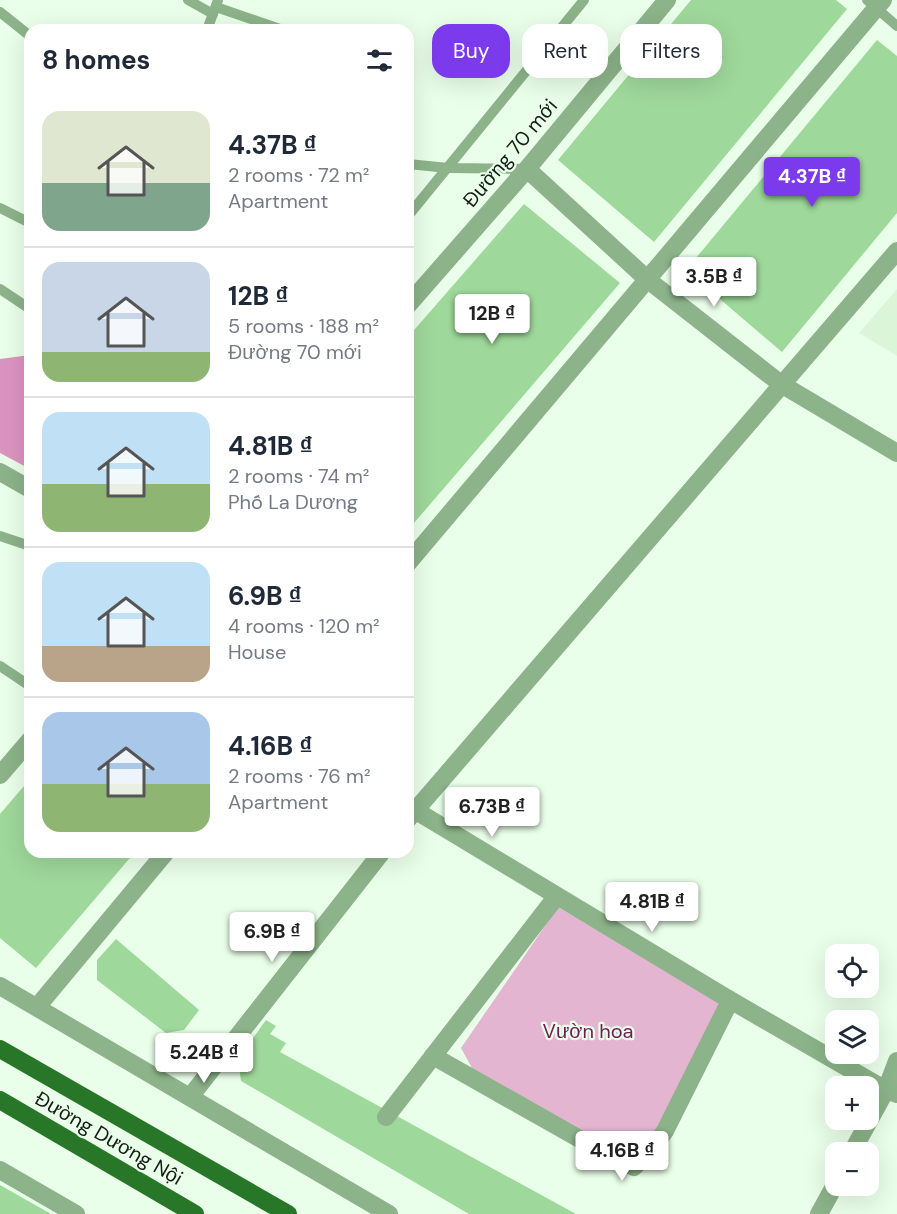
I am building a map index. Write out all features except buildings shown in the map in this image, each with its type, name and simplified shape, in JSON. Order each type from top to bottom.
[{"type":"main road","name":"Đường Dương Nội","points":[[0,1049],[288,1214]]},
{"type":"main road","name":"Đường Dương Nội","points":[[0,1100],[195,1214]]},
{"type":"street","name":"Đường 70 mới","points":[[414,298],[527,169],[668,0]]},
{"type":"street","points":[[414,556],[648,280],[875,3]]},
{"type":"street","points":[[527,169],[648,280],[781,384],[897,453]]},
{"type":"street","points":[[414,807],[897,251]]},
{"type":"street","points":[[0,472],[24,486]]},
{"type":"street","points":[[0,775],[24,747]]},
{"type":"street","points":[[414,814],[891,1092]]},
{"type":"street","points":[[37,1007],[161,858]]},
{"type":"street","points":[[190,1097],[377,858]]},
{"type":"street","points":[[386,1117],[556,897]]},
{"type":"street","points":[[0,986],[389,1214]]},
{"type":"street","points":[[433,1056],[608,1155],[634,1167],[648,1154],[665,1131],[730,1000]]},
{"type":"street","points":[[858,1142],[891,1092],[897,1061]]},
{"type":"street","points":[[0,1170],[76,1214]]},
{"type":"street","points":[[819,1214],[829,1196]]},
{"type":"lane","points":[[188,0],[266,24]]},
{"type":"lane","points":[[414,209],[584,0]]},
{"type":"lane","points":[[875,3],[897,26]]},
{"type":"lane","points":[[209,24],[216,7]]},
{"type":"lane","points":[[0,12],[24,31]]},
{"type":"lane","points":[[414,165],[448,168],[527,169]]},
{"type":"lane","points":[[0,208],[24,220]]},
{"type":"lane","points":[[0,289],[24,305]]},
{"type":"lane","points":[[0,536],[24,544]]},
{"type":"lane","points":[[0,666],[24,682]]},
{"type":"shaded area","points":[[897,289],[897,356],[859,333]]},
{"type":"shaded area","points":[[24,356],[24,466],[0,453],[0,359]]},
{"type":"green space","name":"Vườn hoa","points":[[558,907],[721,1003],[659,1127],[645,1148],[609,1149],[473,1070],[461,1048]]}]
